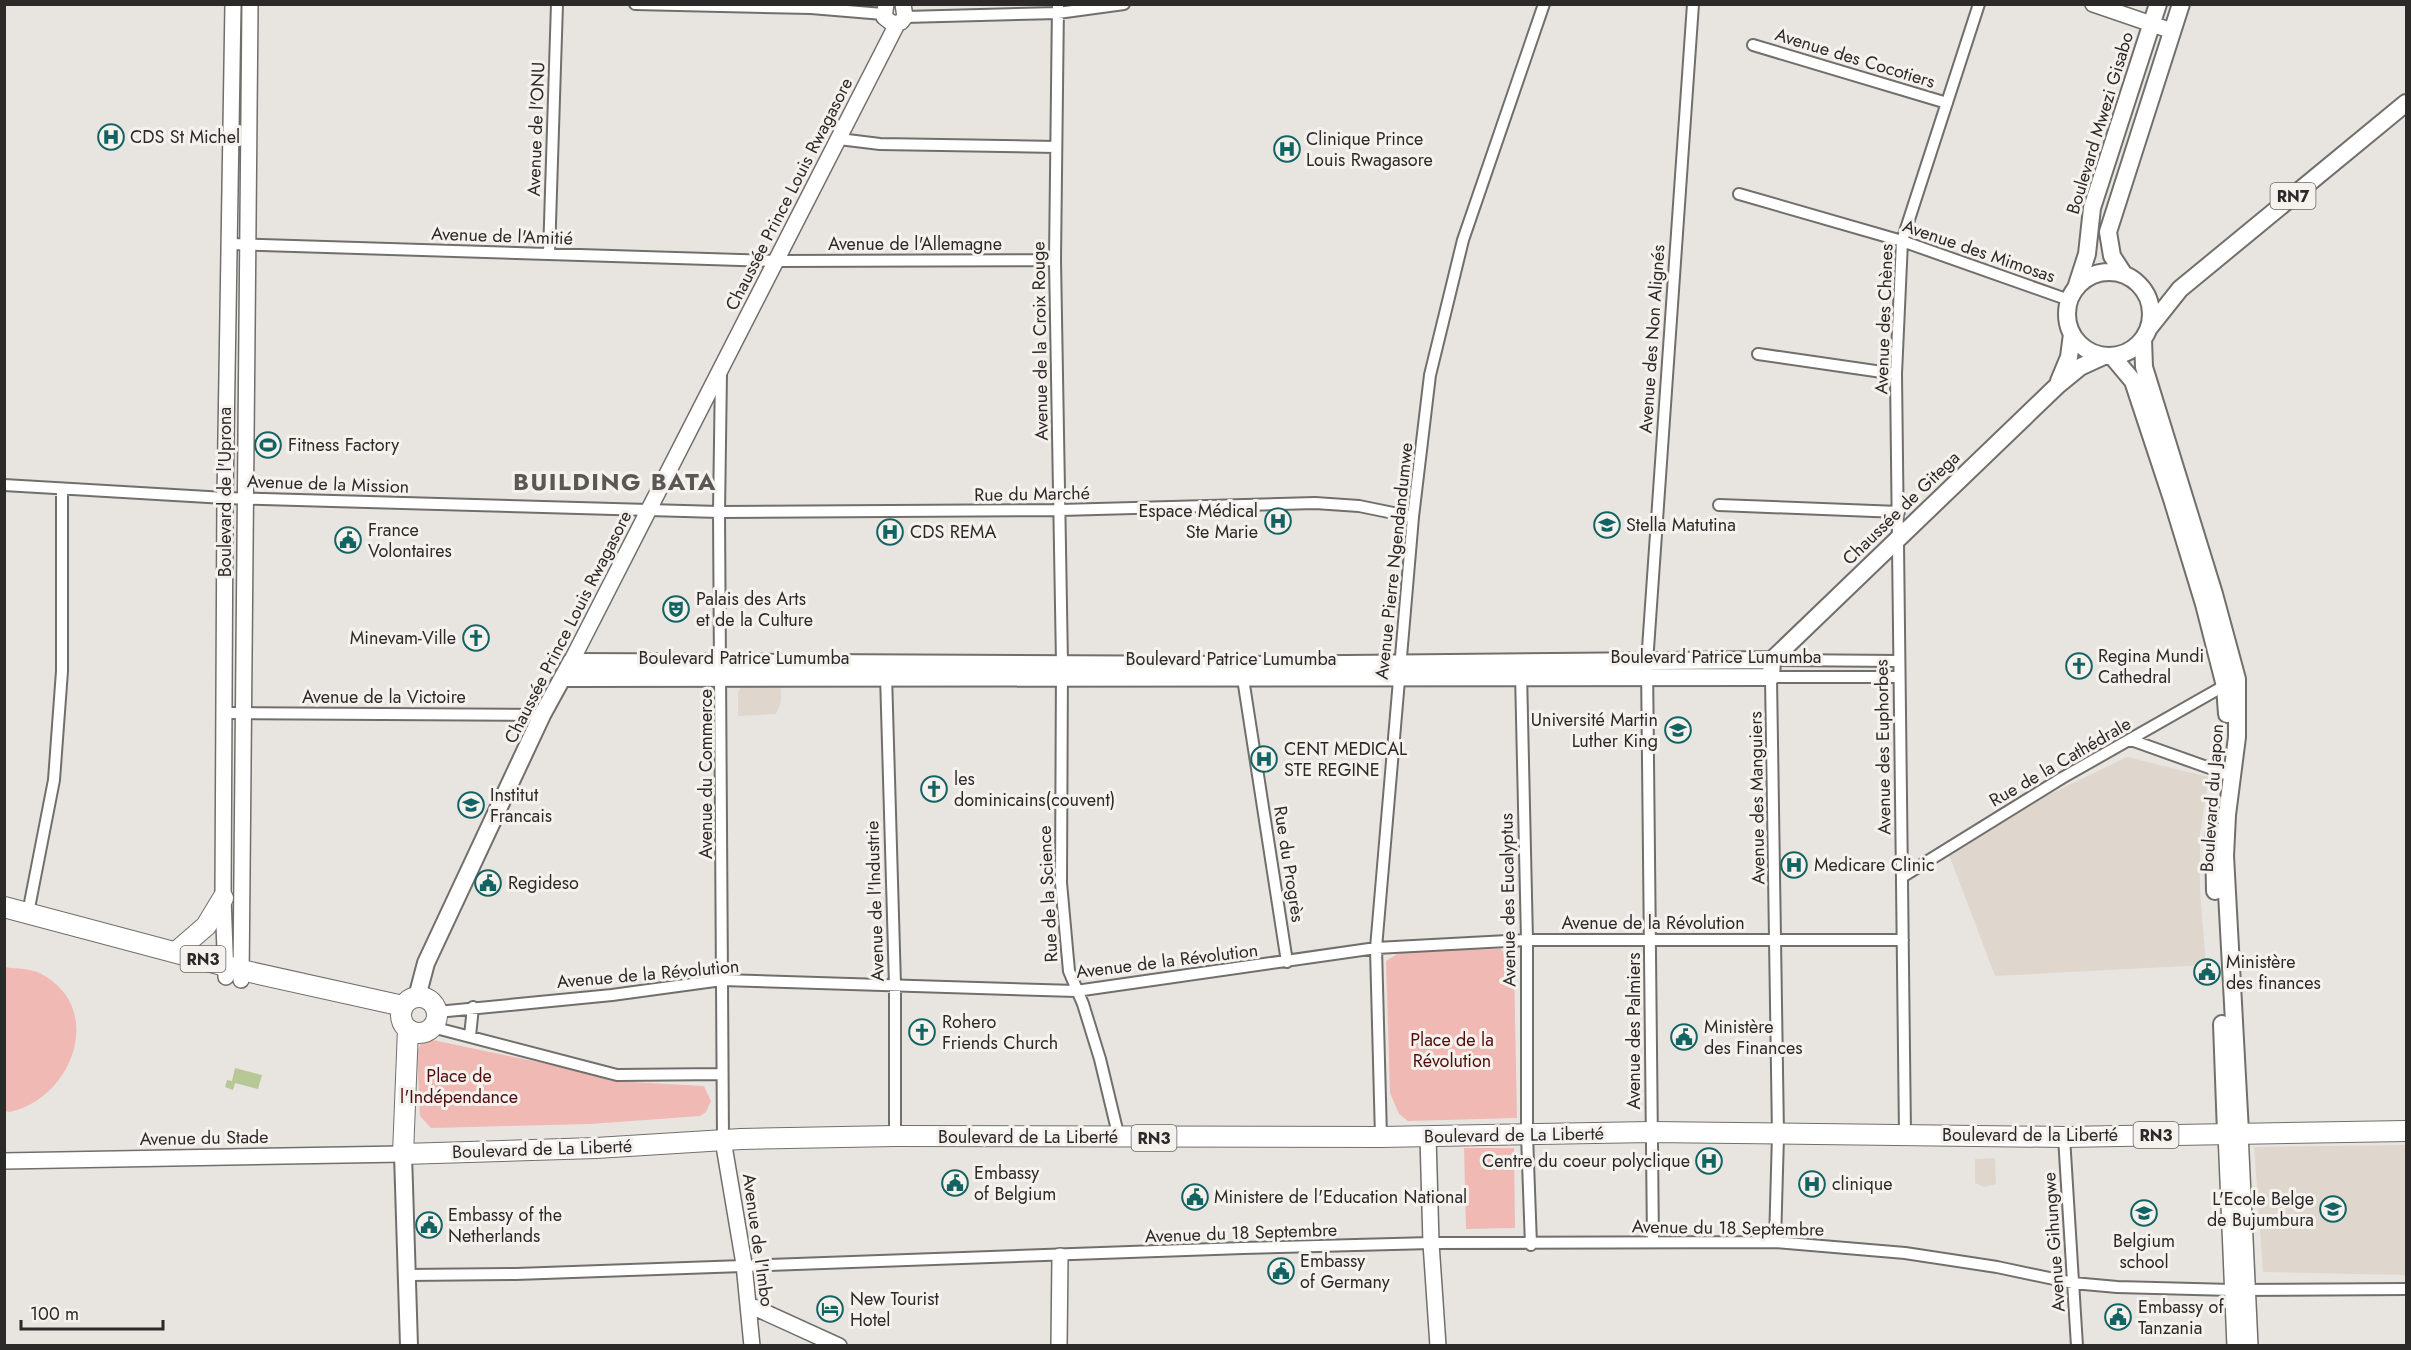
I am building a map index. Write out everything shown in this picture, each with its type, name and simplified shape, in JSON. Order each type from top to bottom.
[{"type":"highway","points":[[176,952],[206,926],[223,898]]},
{"type":"highway","name":"RN3","points":[[4,907],[176,952],[233,973]]},
{"type":"highway","name":"RN3","points":[[4,920],[407,1012],[431,1001],[435,1019],[423,1032],[407,1012]]},
{"type":"highway","points":[[404,1154],[407,1012]]},
{"type":"highway","name":"Boulevard de la Liberté","points":[[1905,1135],[2064,1137],[2233,1132],[2406,1131]]},
{"type":"highway","name":"Boulevard de La Liberté","points":[[404,1154],[596,1148],[723,1140],[895,1136],[1381,1137],[1651,1132],[1905,1135]]},
{"type":"main road","name":"Boulevard Mwezi Gisabo","points":[[2072,294],[2087,254],[2092,208],[2158,4]]},
{"type":"main road","points":[[2123,273],[2112,256],[2108,232],[2181,4]]},
{"type":"main road","name":"RN7","points":[[2146,333],[2180,289],[2406,103]]},
{"type":"main road","points":[[2112,271],[2123,273],[2135,280],[2144,290],[2151,308],[2146,333],[2130,351],[2108,356],[2085,348],[2072,334],[2068,323],[2072,294],[2092,275],[2112,271]]},
{"type":"main road","points":[[2144,290],[2180,289]]},
{"type":"main road","name":"Boulevard du Japon","points":[[2146,333],[2144,367],[2204,604],[2231,682],[2227,774],[2214,838],[2220,881],[2233,1132]]},
{"type":"main road","name":"Chaussée de Gitega","points":[[2058,385],[2069,357],[2072,334]]},
{"type":"main road","name":"Boulevard du Japon","points":[[2108,356],[2133,381],[2178,497]]},
{"type":"main road","name":"Chaussée de Gitega","points":[[1772,668],[1898,538],[2058,385],[2080,367],[2108,356]]},
{"type":"main road","name":"Boulevard Patrice Lumumba","points":[[571,662],[722,672]]},
{"type":"main road","name":"Chaussée Prince Louis Rwagasore","points":[[407,1012],[426,963],[542,715],[571,662]]},
{"type":"main road","name":"Boulevard Patrice Lumumba","points":[[562,678],[722,672],[1521,671],[1772,668]]},
{"type":"main road","points":[[404,1154],[409,1346]]},
{"type":"street","name":"Boulevard de l'Uprona","points":[[232,4],[225,498],[223,898],[233,973]]},
{"type":"street","name":"Boulevard de l'Uprona","points":[[233,973],[241,919],[250,4]]},
{"type":"street","name":"Avenue de l'ONU","points":[[549,254],[557,4]]},
{"type":"street","points":[[635,4],[884,9],[889,23],[902,15],[1124,4]]},
{"type":"street","name":"Avenue Pierre Ngendandumwe","points":[[1381,1137],[1376,948],[1413,516],[1430,375],[1458,257],[1544,4]]},
{"type":"street","name":"Avenue des Non Alignés","points":[[1647,670],[1693,4]]},
{"type":"street","name":"Avenue des Chènes","points":[[1898,538],[1896,374],[1902,241],[1979,4]]},
{"type":"street","points":[[2093,4],[2172,31]]},
{"type":"street","name":"Avenue de la Croix Rouge","points":[[1058,9],[1055,260],[1062,670]]},
{"type":"street","name":"Chaussée Prince Louis Rwagasore","points":[[571,662],[722,372],[775,261],[902,15]]},
{"type":"street","name":"Avenue des Cocotiers","points":[[1753,45],[1947,103]]},
{"type":"street","points":[[839,139],[879,144],[1056,147]]},
{"type":"street","name":"Avenue des Mimosas","points":[[1739,194],[1902,241],[2072,294]]},
{"type":"street","name":"Avenue de l'Amitié","points":[[229,244],[775,261]]},
{"type":"street","name":"Avenue de l'Allemagne","points":[[775,261],[1055,260]]},
{"type":"street","points":[[1758,354],[1896,374]]},
{"type":"street","name":"Avenue du Commerce","points":[[722,372],[719,512],[722,672],[723,1140]]},
{"type":"street","name":"Avenue de la Mission","points":[[4,485],[225,498],[651,509]]},
{"type":"street","points":[[28,913],[54,780],[62,671],[62,489]]},
{"type":"street","name":"Rue du Marché","points":[[651,509],[719,512],[1060,510],[1315,503],[1359,506],[1413,516]]},
{"type":"street","points":[[1719,505],[1899,512]]},
{"type":"street","name":"Avenue des Euphorbes","points":[[1898,538],[1905,1135]]},
{"type":"street","name":"Boulevard Patrice Lumumba","points":[[1772,668],[1898,661]]},
{"type":"street","name":"Boulevard Patrice Lumumba","points":[[1772,668],[1898,677]]},
{"type":"street","name":"Avenue des Manguiers","points":[[1772,668],[1778,1135],[1775,1242]]},
{"type":"street","name":"Rue de la Science","points":[[1062,670],[1061,883],[1069,971],[1100,1059],[1119,1138]]},
{"type":"street","name":"Avenue des Palmiers","points":[[1647,670],[1653,1242]]},
{"type":"street","name":"Avenue de l'Industrie","points":[[886,671],[895,985],[895,1136]]},
{"type":"street","name":"Avenue des Eucalyptus","points":[[1521,671],[1527,940],[1527,1135],[1531,1245]]},
{"type":"street","name":"Rue du Progrès","points":[[1242,672],[1287,962]]},
{"type":"street","name":"Rue de la Cathédrale","points":[[1902,877],[1992,820],[2231,682]]},
{"type":"street","name":"Avenue de la Victoire","points":[[225,713],[542,715]]},
{"type":"street","points":[[2131,740],[2227,774]]},
{"type":"street","points":[[224,919],[241,919]]},
{"type":"street","name":"Avenue de la Révolution","points":[[435,1019],[473,1007],[612,995],[722,980],[1076,991],[1376,948],[1527,940],[1903,940]]},
{"type":"street","points":[[470,1036],[473,1007]]},
{"type":"street","points":[[435,1019],[470,1036],[617,1075],[722,1074]]},
{"type":"street","name":"Boulevard du Japon","points":[[2233,1132],[2248,1289],[2250,1346]]},
{"type":"street","name":"Boulevard du Japon","points":[[2233,1132],[2232,1290],[2235,1346]]},
{"type":"street","points":[[1428,1136],[1431,1244],[1438,1346]]},
{"type":"street","name":"Avenue Gihungwe","points":[[2064,1137],[2077,1346]]},
{"type":"street","name":"Avenue de l'Imbo","points":[[723,1140],[744,1264],[752,1346]]},
{"type":"street","name":"Avenue du Stade","points":[[4,1161],[404,1154]]},
{"type":"street","name":"Avenue du 18 Septembre","points":[[407,1275],[516,1274],[744,1264],[1060,1256],[1243,1248],[1431,1244],[1775,1242],[1905,1253],[1997,1267],[2073,1283],[2232,1290],[2406,1289]]},
{"type":"street","points":[[1059,1346],[1060,1256]]},
{"type":"street","points":[[749,1305],[839,1346]]},
{"type":"shaded area","points":[[781,671],[781,702],[776,714],[738,716],[738,693],[746,676]]},
{"type":"shaded area","points":[[2127,757],[2209,777],[2200,833],[2200,890],[2206,965],[1995,976],[1948,852],[2036,801]]},
{"type":"shaded area","points":[[235,1068],[262,1075],[258,1089],[235,1083],[233,1090],[225,1087],[227,1080],[232,1081]]},
{"type":"shaded area","name":"L'Ecole Belge de Bujumbura","points":[[2406,1145],[2406,1275],[2263,1272],[2254,1147]]},
{"type":"shaded area","points":[[1995,1158],[1996,1184],[1984,1187],[1975,1183],[1975,1159]]},
{"type":"green space","name":"Place de la Révolution","points":[[1501,949],[1514,967],[1517,1118],[1408,1121],[1399,1114],[1390,1093],[1386,961],[1402,951]]},
{"type":"green space","points":[[4,967],[40,973],[63,992],[73,1011],[76,1031],[73,1053],[64,1073],[50,1090],[31,1104],[10,1112],[4,1111]]},
{"type":"green space","name":"Place de l'Indépendance","points":[[428,1039],[590,1073],[611,1081],[704,1086],[711,1101],[706,1112],[700,1116],[590,1124],[431,1128],[420,1116],[417,1052],[422,1041]]},
{"type":"green space","points":[[1464,1148],[1514,1148],[1515,1228],[1466,1229]]},
{"type":"place","name":"CDS St Michel","points":[[111,137]]},
{"type":"place","name":"Clinique Prince Louis Rwagasore","points":[[1287,149]]},
{"type":"place","name":"Fitness Factory","points":[[268,445]]},
{"type":"place","name":"Espace Médical Ste Marie","points":[[1278,521]]},
{"type":"place","name":"Stella Matutina","points":[[1607,525]]},
{"type":"place","name":"CDS REMA","points":[[890,532]]},
{"type":"place","name":"France Volontaires","points":[[348,540]]},
{"type":"place","name":"Palais des Arts et de la Culture","points":[[676,609]]},
{"type":"place","name":"Minevam-Ville","points":[[476,638]]},
{"type":"place","name":"Regina Mundi Cathedral","points":[[2079,666]]},
{"type":"place","name":"Université Martin Luther King","points":[[1678,730]]},
{"type":"place","name":"CENT MEDICAL STE REGINE","points":[[1264,759]]},
{"type":"place","name":"les dominicains(couvent)","points":[[934,789]]},
{"type":"place","name":"Institut Francais","points":[[471,805]]},
{"type":"place","name":"Medicare Clinic","points":[[1794,865]]},
{"type":"place","name":"Regideso","points":[[488,883]]},
{"type":"place","name":"Ministère des finances","points":[[2207,972]]},
{"type":"place","name":"Rohero Friends Church","points":[[922,1032]]},
{"type":"place","name":"Ministère des Finances","points":[[1684,1037]]},
{"type":"place","name":"Centre du coeur polyclique","points":[[1709,1161]]},
{"type":"place","name":"Embassy of Belgium","points":[[955,1183]]},
{"type":"place","name":"clinique","points":[[1812,1184]]},
{"type":"place","name":"Ministere de l'Education National","points":[[1195,1197]]},
{"type":"place","name":"L'Ecole Belge de Bujumbura","points":[[2333,1209]]},
{"type":"place","name":"Belgium school","points":[[2144,1213]]},
{"type":"place","name":"Embassy of the Netherlands","points":[[429,1225]]},
{"type":"place","name":"Embassy of Germany","points":[[1281,1271]]},
{"type":"place","name":"New Tourist Hotel","points":[[830,1309]]},
{"type":"place","name":"Embassy of Tanzania","points":[[2118,1317]]},
{"type":"district","name":"BUILDING BATA","points":[[615,481]]}]
